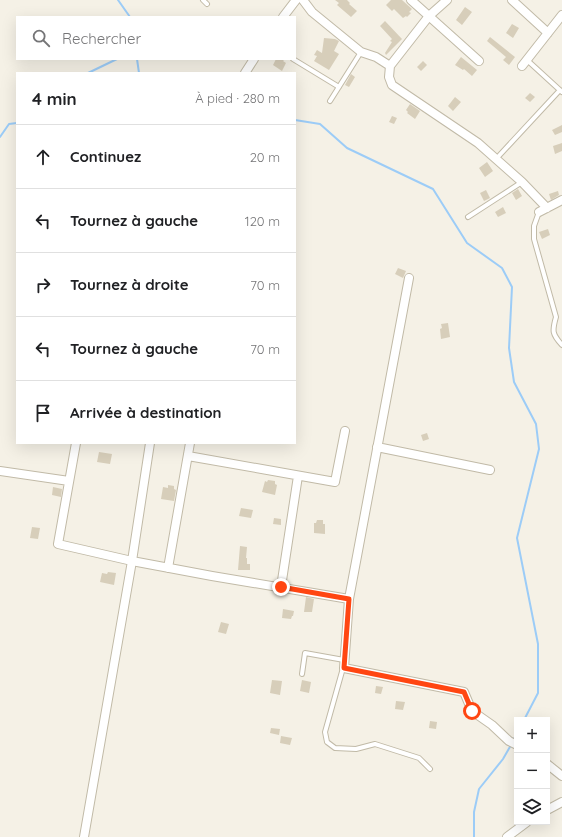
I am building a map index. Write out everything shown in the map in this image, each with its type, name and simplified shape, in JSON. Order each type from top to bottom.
[{"type":"street","points":[[284,16],[296,0]]},
{"type":"street","points":[[303,0],[312,12],[361,52],[376,57],[390,66]]},
{"type":"street","points":[[411,0],[479,61]]},
{"type":"street","points":[[447,0],[429,16],[390,66],[388,77],[392,84],[478,143],[522,182],[547,208]]},
{"type":"street","points":[[512,0],[548,33]]},
{"type":"street","points":[[524,62],[562,15]]},
{"type":"street","points":[[247,72],[253,60]]},
{"type":"street","points":[[539,212],[562,200]]},
{"type":"street","points":[[409,278],[349,599],[344,664],[464,692],[472,711],[514,744]]},
{"type":"street","points":[[188,456],[335,482],[345,431]]},
{"type":"street","points":[[76,444],[58,544],[168,568],[349,599]]},
{"type":"street","points":[[84,837],[132,561],[150,444]]},
{"type":"street","points":[[168,568],[190,444]]},
{"type":"street","points":[[377,447],[490,470]]},
{"type":"street","points":[[0,471],[69,481]]},
{"type":"street","points":[[281,587],[298,476]]},
{"type":"street","points":[[550,766],[562,776]]},
{"type":"street","points":[[550,808],[562,802]]},
{"type":"street","points":[[507,837],[523,825]]},
{"type":"lane","points":[[203,0],[207,4]]},
{"type":"lane","points":[[330,101],[361,52]]},
{"type":"lane","points":[[295,60],[339,87]]},
{"type":"lane","points":[[496,159],[561,91],[524,62]]},
{"type":"lane","points":[[468,217],[522,182]]},
{"type":"lane","points":[[539,212],[534,226],[534,239],[556,317],[552,329],[555,338],[562,345]]},
{"type":"lane","points":[[302,674],[305,653],[344,664],[325,732],[327,742],[335,748],[356,749],[375,744],[419,758],[430,769]]},
{"type":"building","points":[[335,0],[347,0],[350,3],[349,4],[357,11],[351,17],[337,5],[339,3]]},
{"type":"building","points":[[391,0],[402,0],[412,9],[409,12],[411,13],[407,17],[406,16],[403,18],[394,9],[392,11],[386,5]]},
{"type":"building","points":[[465,7],[472,12],[462,25],[456,20]]},
{"type":"building","points":[[385,21],[402,39],[386,55],[385,53],[392,42],[390,41],[392,39],[380,26]]},
{"type":"building","points":[[512,24],[519,28],[513,38],[506,33]]},
{"type":"building","points":[[490,37],[515,57],[509,65],[503,60],[506,57],[487,41]]},
{"type":"building","points":[[324,38],[339,41],[334,51],[339,54],[329,70],[314,61],[317,56],[314,55],[317,50],[322,53]]},
{"type":"building","points":[[461,57],[477,70],[472,76],[464,69],[463,70],[455,65]]},
{"type":"building","points":[[276,60],[284,60],[283,61],[286,63],[282,71],[273,65]]},
{"type":"building","points":[[423,61],[427,65],[421,71],[417,67]]},
{"type":"building","points":[[351,74],[355,77],[349,87],[345,85]]},
{"type":"building","points":[[530,93],[535,97],[530,102],[525,98]]},
{"type":"building","points":[[455,97],[461,102],[453,111],[448,106]]},
{"type":"building","points":[[410,104],[420,111],[415,119],[407,113],[408,112],[406,110]]},
{"type":"building","points":[[392,116],[397,118],[394,124],[389,122]]},
{"type":"building","points":[[562,125],[562,132],[555,135],[552,130]]},
{"type":"building","points":[[562,143],[562,151],[555,154],[553,146]]},
{"type":"building","points":[[487,162],[493,171],[485,177],[479,168]]},
{"type":"building","points":[[518,189],[522,196],[516,200],[512,193]]},
{"type":"building","points":[[486,190],[490,198],[484,201],[480,193]]},
{"type":"building","points":[[558,191],[559,195],[551,200],[549,194]]},
{"type":"building","points":[[503,207],[506,213],[498,217],[495,212]]},
{"type":"building","points":[[548,229],[550,235],[542,239],[539,232]]},
{"type":"building","points":[[398,268],[406,271],[403,278],[395,274]]},
{"type":"building","points":[[448,323],[450,337],[441,339],[441,324]]},
{"type":"building","points":[[427,433],[429,439],[423,441],[421,435]]},
{"type":"building","points":[[99,452],[112,454],[110,464],[97,462]]},
{"type":"building","points":[[268,480],[275,481],[275,484],[277,485],[275,495],[262,492],[265,481],[267,482]]},
{"type":"building","points":[[168,485],[174,486],[174,489],[176,490],[174,501],[161,499],[163,487],[168,488]]},
{"type":"building","points":[[53,487],[62,489],[61,497],[52,495]]},
{"type":"building","points":[[241,508],[253,510],[251,518],[239,516]]},
{"type":"building","points":[[274,518],[281,519],[281,525],[273,524]]},
{"type":"building","points":[[317,520],[323,520],[323,524],[325,524],[325,534],[314,533],[314,523],[316,523]]},
{"type":"building","points":[[32,527],[40,528],[38,539],[30,538]]},
{"type":"building","points":[[240,546],[247,547],[246,558],[247,564],[250,564],[250,570],[238,570]]},
{"type":"building","points":[[108,572],[116,573],[114,585],[100,582],[102,573],[107,574]]},
{"type":"building","points":[[306,597],[314,599],[312,612],[304,612]]},
{"type":"building","points":[[283,609],[294,611],[291,619],[282,618]]},
{"type":"building","points":[[221,622],[229,624],[226,634],[218,632]]},
{"type":"building","points":[[272,680],[282,681],[280,695],[270,693]]},
{"type":"building","points":[[302,680],[311,682],[309,693],[300,691]]},
{"type":"building","points":[[376,686],[383,687],[381,694],[375,693]]},
{"type":"building","points":[[396,701],[405,702],[403,710],[395,709]]},
{"type":"building","points":[[430,721],[437,722],[436,729],[429,728]]},
{"type":"building","points":[[271,728],[280,729],[279,735],[270,733]]},
{"type":"building","points":[[281,736],[292,738],[290,745],[280,743]]},
{"type":"waterway","points":[[118,0],[129,16]]},
{"type":"waterway","points":[[90,72],[115,60]]},
{"type":"waterway","points":[[137,60],[139,72]]},
{"type":"waterway","points":[[296,120],[320,124],[347,148],[433,189],[467,243],[502,268],[512,287],[509,348],[514,382],[536,424],[539,449],[517,538],[538,644],[538,693],[526,717]]},
{"type":"waterway","points":[[0,137],[9,124],[16,123]]},
{"type":"waterway","points":[[474,837],[474,812],[479,789],[503,759],[511,745]]},
{"type":"route","points":[[281,587],[349,599],[344,668],[464,692],[472,711]]}]
